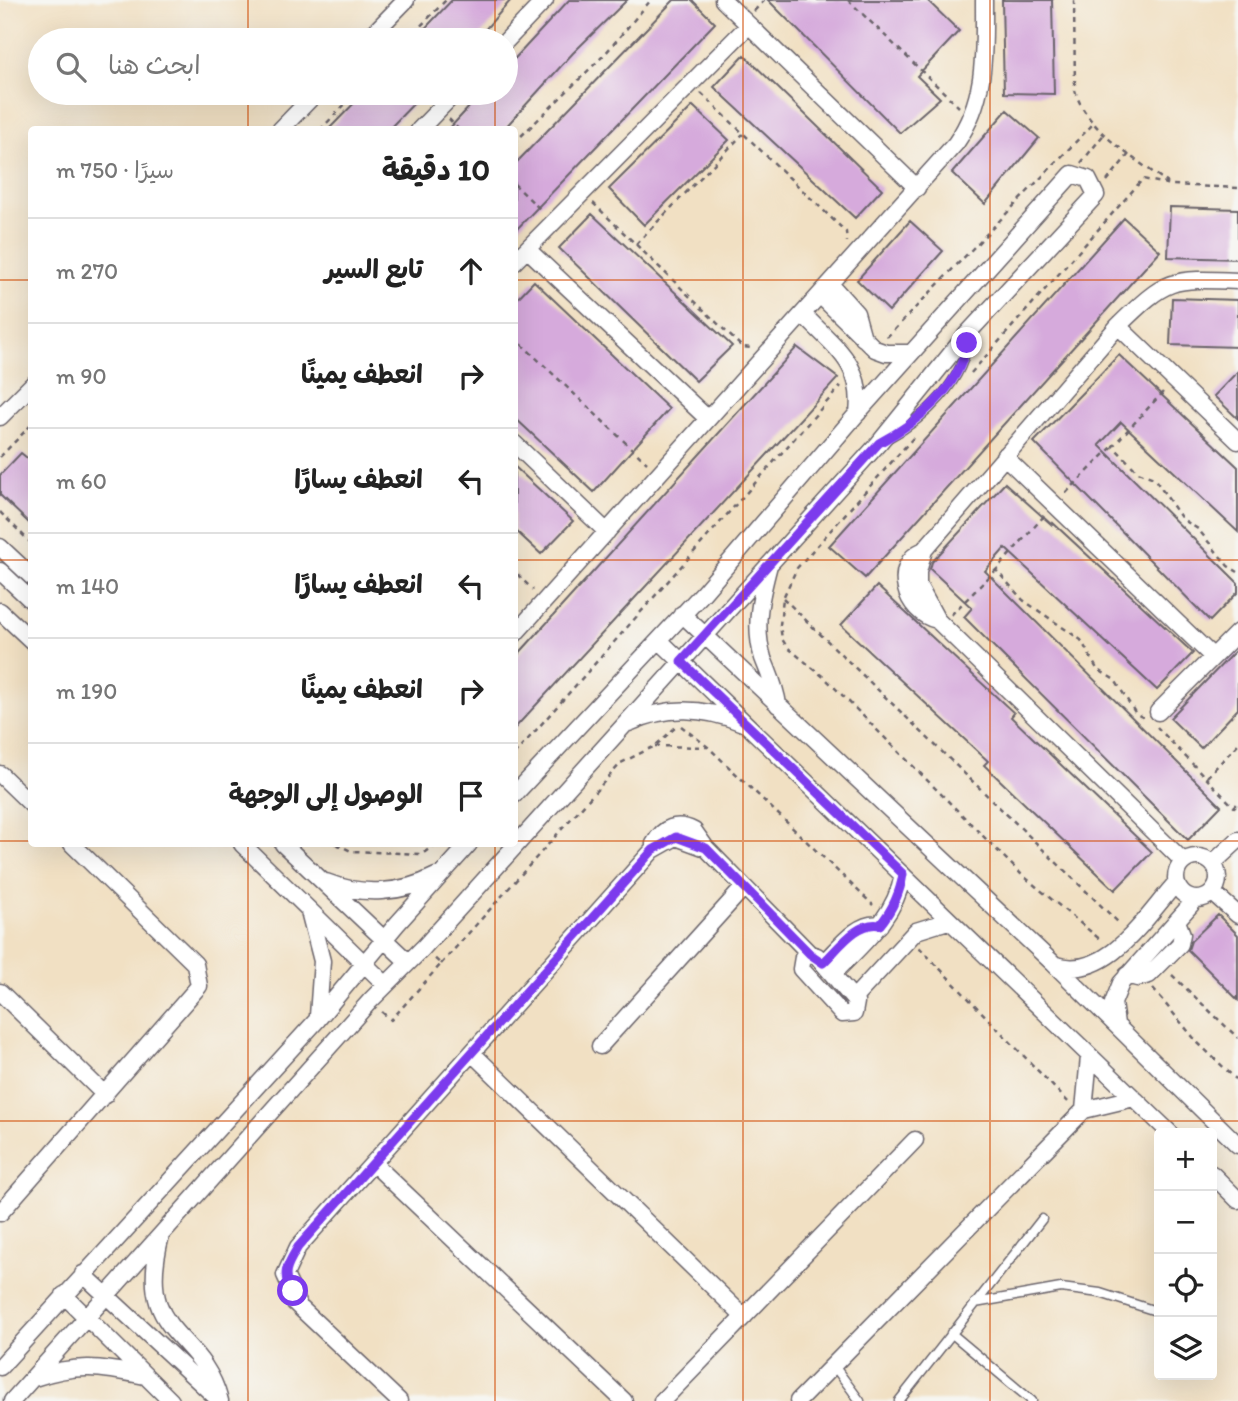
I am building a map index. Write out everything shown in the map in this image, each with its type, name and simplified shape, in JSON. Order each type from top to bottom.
[{"type":"street","points":[[379,28],[406,0]]},
{"type":"street","points":[[518,28],[545,0]]},
{"type":"street","points":[[723,0],[917,188]]},
{"type":"street","points":[[972,0],[978,0]]},
{"type":"street","points":[[518,630],[956,144],[972,119],[985,67],[984,0]]},
{"type":"street","points":[[518,258],[749,25]]},
{"type":"street","points":[[284,126],[304,105]]},
{"type":"street","points":[[423,126],[443,105]]},
{"type":"street","points":[[518,791],[659,640],[1072,174],[1088,179],[1096,195],[967,334],[879,443],[518,842]]},
{"type":"street","points":[[527,249],[708,419]]},
{"type":"street","points":[[1183,861],[939,622],[918,585],[918,572],[924,550],[1118,326],[1152,293],[1168,283],[1186,279],[1238,281]]},
{"type":"street","points":[[826,291],[869,344],[886,353],[911,353]]},
{"type":"street","points":[[803,314],[854,370],[860,390],[858,414]]},
{"type":"street","points":[[1118,326],[1238,441]]},
{"type":"street","points":[[854,370],[869,344]]},
{"type":"street","points":[[0,417],[28,389]]},
{"type":"street","points":[[518,447],[607,532]]},
{"type":"street","points":[[1004,456],[1213,657]]},
{"type":"street","points":[[0,547],[28,573]]},
{"type":"street","points":[[770,563],[760,605],[759,630],[764,659],[778,705]]},
{"type":"street","points":[[0,571],[28,597]]},
{"type":"street","points":[[0,611],[28,637]]},
{"type":"street","points":[[682,614],[1054,964],[1238,1145]]},
{"type":"street","points":[[1158,712],[1238,632]]},
{"type":"street","points":[[659,640],[1165,1128]]},
{"type":"street","points":[[618,730],[641,717],[679,709],[715,713],[749,725]]},
{"type":"street","points":[[0,774],[28,800]]},
{"type":"street","points":[[399,1401],[298,1303],[285,1275],[298,1247],[653,850],[676,837],[706,848],[822,963],[853,999],[856,1010],[850,1015],[842,1014],[802,969],[803,957],[822,963]]},
{"type":"street","points":[[1213,863],[1238,840]]},
{"type":"street","points":[[0,1213],[196,994],[200,978],[195,964],[75,847]]},
{"type":"street","points":[[245,847],[386,985]]},
{"type":"street","points":[[286,847],[408,962]]},
{"type":"street","points":[[0,1367],[318,1018],[384,939],[467,847]]},
{"type":"street","points":[[12,1401],[370,1001],[423,948],[513,847]]},
{"type":"street","points":[[1054,964],[1077,969],[1088,967],[1114,951],[1176,883],[1178,867],[1183,861],[1198,856],[1213,863],[1219,878],[1213,892],[1196,899],[1177,920],[1114,1003],[1116,1024]]},
{"type":"street","points":[[320,880],[349,889],[380,891],[413,885],[444,871]]},
{"type":"street","points":[[822,963],[880,925],[893,906],[903,874]]},
{"type":"street","points":[[1176,883],[1187,897],[1196,899]]},
{"type":"street","points":[[600,1046],[744,887]]},
{"type":"street","points":[[1213,892],[1238,915]]},
{"type":"street","points":[[307,906],[322,961],[318,1018]]},
{"type":"street","points":[[1135,976],[1161,964],[1182,939],[1177,920]]},
{"type":"street","points":[[853,999],[916,931],[948,921]]},
{"type":"street","points":[[0,992],[105,1095]]},
{"type":"street","points":[[471,1053],[744,1317]]},
{"type":"street","points":[[1084,1110],[1089,1057]]},
{"type":"street","points":[[798,1401],[1084,1110],[1134,1098]]},
{"type":"street","points":[[662,1401],[915,1140]]},
{"type":"street","points":[[373,1163],[624,1401]]},
{"type":"street","points":[[1217,1179],[1238,1200]]},
{"type":"street","points":[[162,1232],[154,1274],[160,1309],[171,1331],[208,1373],[220,1401]]},
{"type":"street","points":[[83,1274],[220,1401]]},
{"type":"street","points":[[64,1295],[171,1401]]},
{"type":"street","points":[[31,1379],[59,1370],[86,1366],[146,1377]]},
{"type":"lane","points":[[899,1401],[1042,1219]]},
{"type":"lane","points":[[975,1303],[1061,1288],[1100,1293],[1154,1310]]},
{"type":"lane","points":[[951,1333],[1032,1401]]},
{"type":"lane","points":[[834,1366],[860,1401]]},
{"type":"path","points":[[419,28],[446,0]]},
{"type":"path","points":[[518,139],[605,54],[629,22],[651,0]]},
{"type":"path","points":[[848,0],[972,119]]},
{"type":"path","points":[[1074,0],[1075,90],[1078,101],[1105,133],[1171,185]]},
{"type":"path","points":[[691,84],[846,232],[846,242]]},
{"type":"path","points":[[324,126],[344,105]]},
{"type":"path","points":[[869,344],[1094,123]]},
{"type":"path","points":[[1072,174],[1105,133]]},
{"type":"path","points":[[636,244],[743,134]]},
{"type":"path","points":[[1096,195],[1129,154]]},
{"type":"path","points":[[970,373],[1143,179],[1171,185],[1238,188]]},
{"type":"path","points":[[518,188],[554,222]]},
{"type":"path","points":[[583,193],[742,347],[752,347]]},
{"type":"path","points":[[518,341],[659,474]]},
{"type":"path","points":[[518,750],[854,370]]},
{"type":"path","points":[[939,622],[996,570],[1054,504],[1175,380]]},
{"type":"path","points":[[0,457],[28,428]]},
{"type":"path","points":[[915,435],[797,568],[783,598],[780,625],[787,647],[826,679],[1021,874],[1114,951]]},
{"type":"path","points":[[1113,446],[1138,472],[1154,478],[1182,519],[1198,529],[1228,566],[1238,572]]},
{"type":"path","points":[[0,512],[28,540]]},
{"type":"path","points":[[996,570],[1023,600],[1081,640],[1097,669],[1115,680],[1136,714],[1150,720],[1234,807],[1238,803]]},
{"type":"path","points":[[518,574],[544,601]]},
{"type":"path","points":[[783,598],[1130,933]]},
{"type":"path","points":[[370,1001],[391,1020],[621,762],[655,746],[674,731],[679,709]]},
{"type":"path","points":[[1207,777],[1238,744]]},
{"type":"path","points":[[655,746],[708,747]]},
{"type":"path","points":[[342,847],[351,851],[422,854],[432,847]]},
{"type":"path","points":[[423,948],[441,964]]},
{"type":"path","points":[[1161,964],[1238,1038]]},
{"type":"path","points":[[1135,976],[1167,1003],[1198,1043],[1238,1081]]},
{"type":"building","points":[[452,0],[511,0],[486,28],[425,28]]},
{"type":"building","points":[[569,0],[627,0],[573,53],[507,126],[452,126],[471,105],[518,105],[518,55]]},
{"type":"building","points":[[674,0],[692,0],[715,23],[518,228],[518,161]]},
{"type":"building","points":[[768,0],[927,0],[959,31],[917,76],[940,98],[900,133]]},
{"type":"building","points":[[1002,0],[1052,0],[1054,94],[1004,93]]},
{"type":"building","points":[[744,55],[882,189],[855,218],[714,87]]},
{"type":"building","points":[[352,105],[412,105],[392,126],[332,126]]},
{"type":"building","points":[[693,106],[729,140],[644,225],[609,189]]},
{"type":"building","points":[[1007,110],[1039,138],[985,204],[952,173]]},
{"type":"building","points":[[1170,207],[1238,209],[1238,259],[1168,257]]},
{"type":"building","points":[[592,214],[732,346],[696,381],[559,248]]},
{"type":"building","points":[[1124,218],[1160,251],[865,578],[829,546]]},
{"type":"building","points":[[910,221],[943,251],[889,311],[857,280]]},
{"type":"building","points":[[534,281],[669,409],[594,492],[518,421],[518,298]]},
{"type":"building","points":[[1172,298],[1238,300],[1238,347],[1170,345]]},
{"type":"building","points":[[797,347],[838,378],[518,725],[518,655]]},
{"type":"building","points":[[1119,355],[1238,467],[1238,532],[1121,422],[1099,445],[1238,583],[1238,592],[1210,621],[1034,442]]},
{"type":"building","points":[[1238,371],[1238,419],[1214,396]]},
{"type":"building","points":[[21,453],[28,459],[28,522],[0,495],[0,475]]},
{"type":"building","points":[[518,470],[573,521],[541,554],[518,533]]},
{"type":"building","points":[[1005,483],[1052,525],[1053,523],[1193,653],[1157,690],[1005,548],[985,571],[1221,806],[1188,840],[964,617],[972,608],[930,569],[932,562]]},
{"type":"building","points":[[877,586],[1014,713],[1011,717],[1152,852],[1115,890],[984,765],[988,761],[841,625]]},
{"type":"building","points":[[1238,648],[1238,709],[1201,748],[1170,718]]},
{"type":"building","points":[[1218,915],[1238,935],[1238,1000],[1188,950],[1191,941]]},
{"type":"route","points":[[293,1291],[285,1275],[298,1247],[653,850],[676,837],[706,848],[810,954],[817,956],[823,963],[860,928],[870,924],[880,925],[886,918],[898,896],[903,874],[681,661],[879,443],[919,419],[954,379],[963,362],[967,343]]}]
